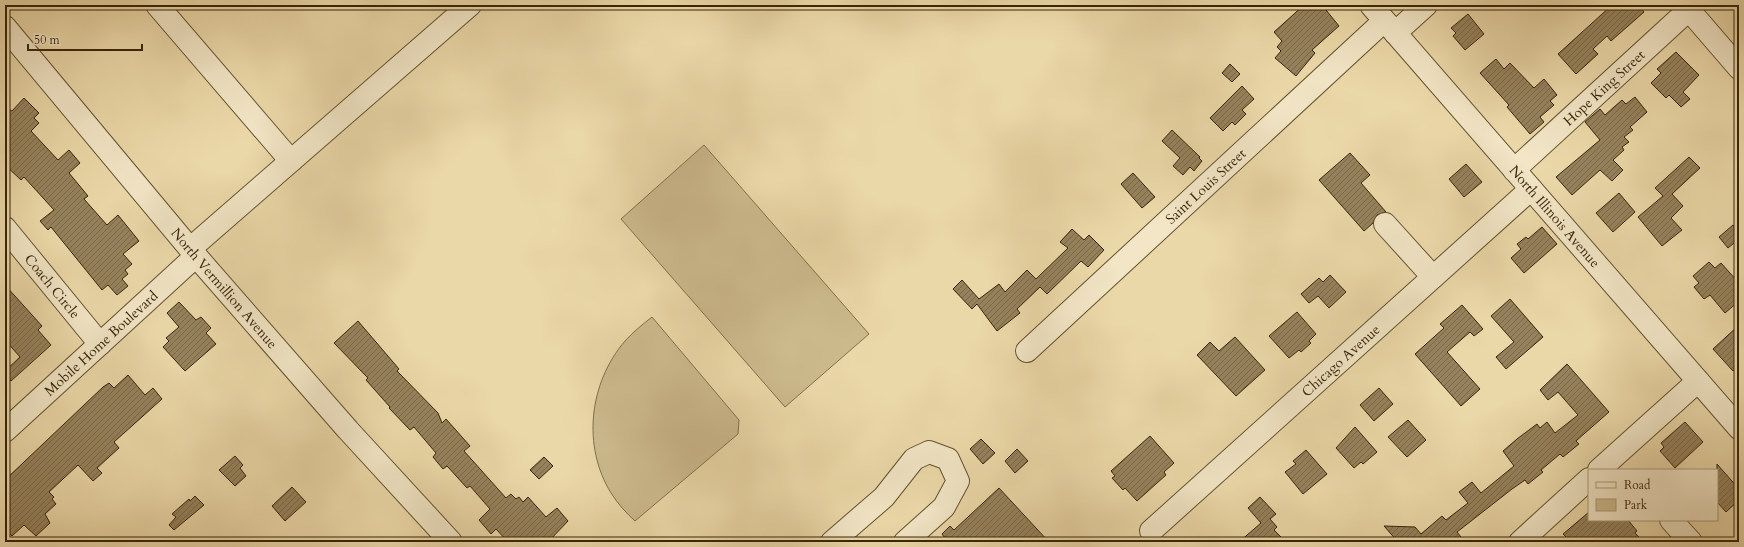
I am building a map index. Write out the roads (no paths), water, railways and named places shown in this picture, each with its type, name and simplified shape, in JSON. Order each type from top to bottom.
[{"type":"street","points":[[157,5],[291,161]]},
{"type":"street","name":"Mobile Home Boulevard","points":[[5,431],[100,344],[194,252],[291,161],[470,5]]},
{"type":"street","name":"Saint Louis Street","points":[[1027,351],[1383,20],[1426,5]]},
{"type":"street","points":[[1691,8],[1739,68]]},
{"type":"street","name":"Hope King Street","points":[[1514,170],[1691,8]]},
{"type":"street","name":"North Illinois Avenue","points":[[1383,20],[1739,428]]},
{"type":"street","name":"North Vermillion Avenue","points":[[5,27],[194,252],[348,430],[451,542]]},
{"type":"street","name":"Chicago Avenue","points":[[1151,531],[1531,189]]},
{"type":"street","points":[[1385,224],[1432,277]]},
{"type":"street","name":"Coach Circle","points":[[5,228],[100,344]]},
{"type":"street","points":[[1614,465],[1698,381]]},
{"type":"street","points":[[832,542],[884,497],[914,459],[929,452],[948,459],[958,481],[944,507],[905,542]]},
{"type":"street","points":[[1520,542],[1588,480]]},
{"type":"street","points":[[1673,521],[1691,542]]}]
